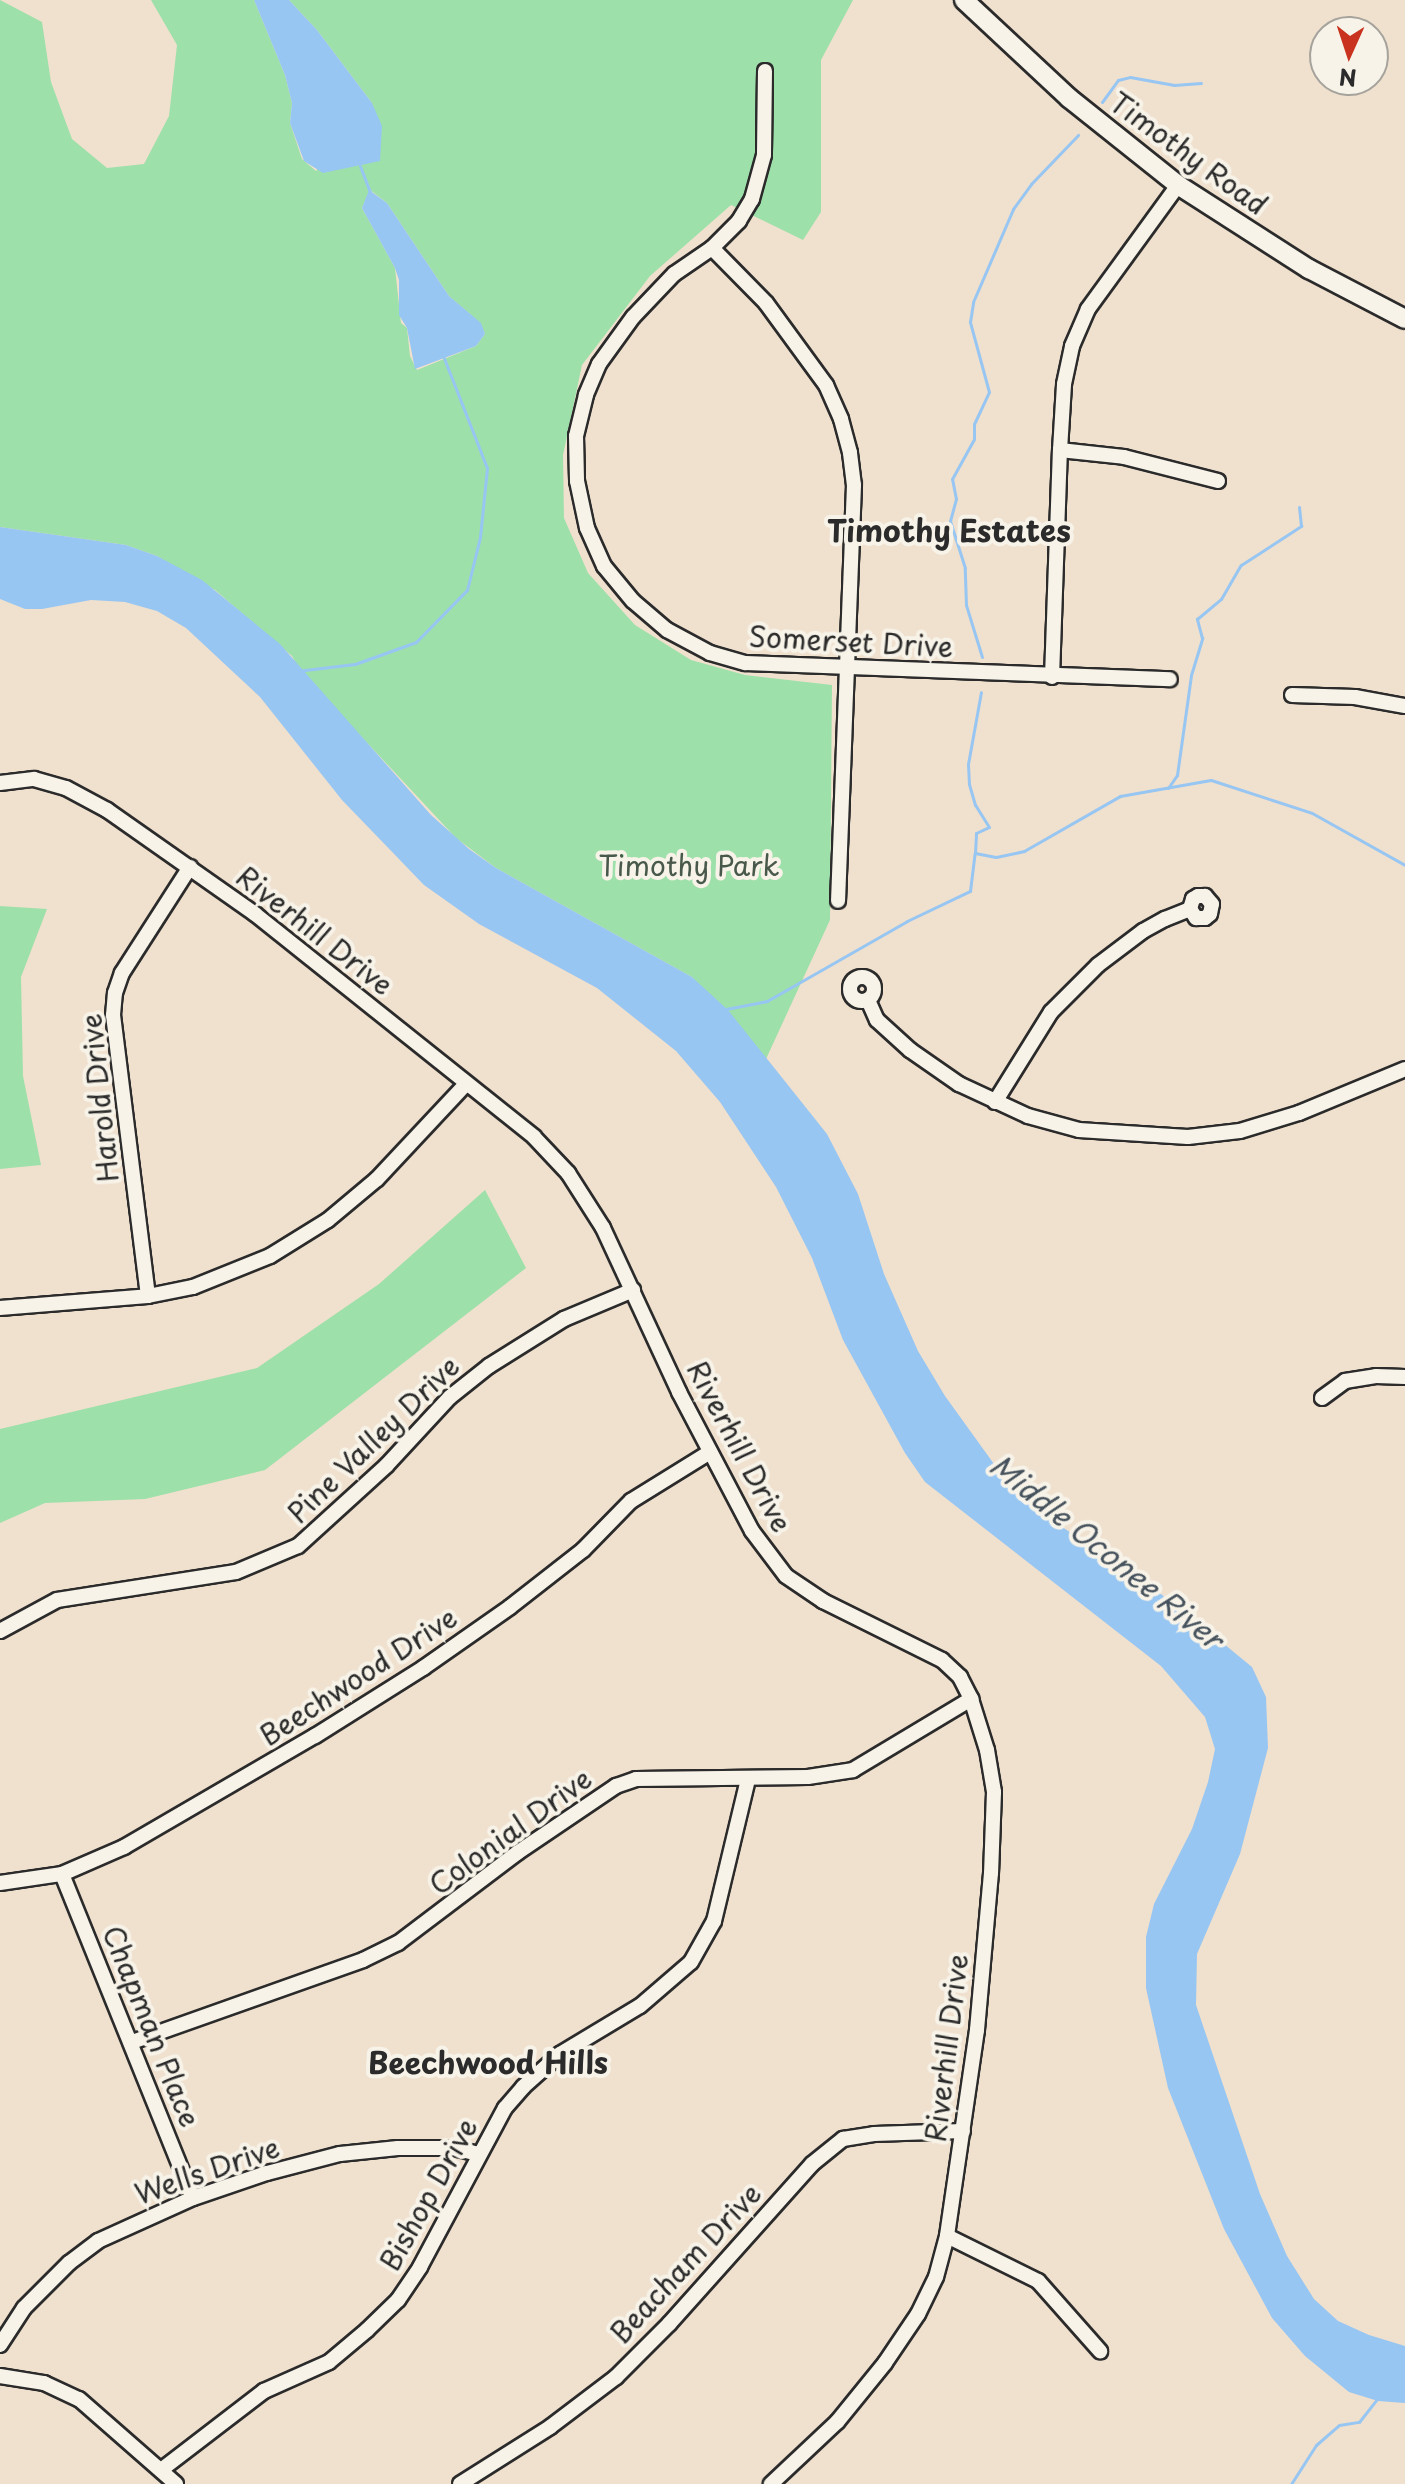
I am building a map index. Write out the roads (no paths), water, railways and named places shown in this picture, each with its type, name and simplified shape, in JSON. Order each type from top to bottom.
[{"type":"main road","name":"Timothy Road","points":[[964,0],[1069,98],[1178,185],[1309,269],[1405,319]]},
{"type":"street","name":"Somerset Drive","points":[[765,71],[761,177],[739,221],[712,248],[661,286],[613,342],[591,379],[576,436],[575,460],[587,528],[618,586],[648,616],[693,645],[746,663],[1052,677],[1170,679]]},
{"type":"street","points":[[1052,677],[1060,450],[1066,375],[1078,328],[1178,185]]},
{"type":"street","points":[[712,248],[775,316],[826,385],[841,419],[854,485],[838,901]]},
{"type":"street","points":[[1060,450],[1124,457],[1218,481]]},
{"type":"street","points":[[1292,695],[1355,697],[1405,706]]},
{"type":"street","name":"Riverhill Drive","points":[[0,783],[34,779],[66,788],[107,810],[255,914],[465,1085],[534,1137],[568,1173],[603,1228],[710,1452],[752,1531],[786,1576],[823,1601],[942,1660],[960,1677],[971,1699],[987,1750],[994,1792],[977,2030],[947,2236],[936,2277],[918,2314],[885,2363],[837,2422],[771,2484]]},
{"type":"street","name":"Harold Drive","points":[[148,1296],[113,1015],[115,993],[122,973],[190,867]]},
{"type":"street","points":[[995,1102],[1051,1012],[1098,965],[1143,931],[1190,909]]},
{"type":"street","points":[[868,1000],[877,1020],[910,1050],[959,1084],[1028,1116],[1079,1130],[1152,1136],[1217,1135],[1299,1113],[1405,1069]]},
{"type":"street","points":[[0,1308],[148,1296],[234,1273],[270,1256],[328,1220],[377,1179],[465,1085]]},
{"type":"street","name":"Pine Valley Drive","points":[[0,1631],[57,1600],[236,1572],[298,1546],[386,1466],[450,1397],[489,1366],[564,1319],[633,1290]]},
{"type":"street","points":[[1322,1398],[1345,1381],[1376,1376],[1405,1377]]},
{"type":"street","name":"Beechwood Drive","points":[[0,1883],[62,1874],[186,1813],[423,1668],[583,1550],[631,1501],[710,1452]]},
{"type":"street","name":"Colonial Drive","points":[[132,2042],[363,1960],[398,1943],[517,1853],[616,1786],[636,1779],[808,1777],[853,1770],[971,1699]]},
{"type":"street","name":"Bishop Drive","points":[[161,2470],[264,2391],[329,2362],[398,2300],[450,2214],[505,2108],[523,2087],[560,2054],[670,1983],[697,1954],[714,1921],[748,1779]]},
{"type":"street","name":"Chapman Place","points":[[62,1874],[193,2198]]},
{"type":"street","name":"Beacham Drive","points":[[460,2484],[550,2427],[616,2377],[669,2324],[812,2164],[843,2139],[963,2131]]},
{"type":"street","name":"Wells Drive","points":[[0,2345],[24,2308],[69,2263],[98,2241],[193,2198],[267,2173],[340,2154],[398,2148],[453,2148],[479,2154]]},
{"type":"street","points":[[947,2236],[1038,2281],[1100,2351]]},
{"type":"street","points":[[0,2376],[62,2389],[79,2399],[176,2484]]},
{"type":"water","points":[[254,0],[289,0],[317,30],[372,103],[382,126],[380,161],[323,173],[304,161],[290,123],[292,103],[285,75]]},
{"type":"water","points":[[369,190],[387,203],[449,296],[481,323],[485,334],[476,346],[415,369],[407,328],[399,315],[399,280],[362,208]]},
{"type":"water","points":[[0,527],[126,545],[157,556],[202,580],[280,644],[431,815],[469,849],[496,868],[692,977],[728,1010],[827,1134],[858,1194],[884,1274],[918,1351],[945,1396],[1012,1489],[1174,1603],[1252,1667],[1266,1697],[1268,1748],[1240,1854],[1197,1954],[1196,2005],[1260,2194],[1287,2256],[1314,2299],[1338,2321],[1405,2346],[1405,2403],[1378,2401],[1349,2392],[1305,2356],[1272,2318],[1224,2229],[1168,2088],[1146,1988],[1146,1937],[1154,1904],[1192,1829],[1208,1782],[1215,1749],[1205,1717],[1161,1666],[925,1482],[905,1453],[843,1340],[812,1258],[776,1187],[720,1102],[676,1051],[597,988],[479,924],[424,885],[342,800],[260,697],[186,628],[157,611],[125,602],[91,600],[25,609],[0,599]]},
{"type":"waterway","points":[[1102,102],[1118,80],[1130,77],[1174,85],[1201,83]]},
{"type":"waterway","points":[[982,657],[966,605],[965,568],[950,521],[956,499],[952,479],[974,439],[974,424],[989,392],[970,322],[973,302],[1013,209],[1031,184],[1078,135]]},
{"type":"waterway","points":[[360,166],[370,192]]},
{"type":"waterway","points":[[297,671],[355,664],[416,642],[467,590],[480,537],[487,468],[443,356]]},
{"type":"waterway","points":[[1168,788],[1177,775],[1191,675],[1202,638],[1197,619],[1221,599],[1241,565],[1301,526],[1299,507]]},
{"type":"waterway","points":[[975,853],[976,833],[989,827],[975,805],[969,784],[968,764],[981,692]]},
{"type":"waterway","points":[[726,1009],[767,1001],[907,921],[970,891],[975,853],[996,857],[1024,851],[1120,796],[1211,780],[1312,813],[1405,865]]},
{"type":"waterway","points":[[1291,2484],[1316,2445],[1339,2425],[1359,2422],[1378,2398]]},
{"type":"district","name":"Timothy Estates","points":[[949,530]]},
{"type":"district","name":"Beechwood Hills","points":[[488,2062]]},
{"type":"park label","name":"Timothy Park","points":[[689,865]]},
{"type":"water label","name":"Middle Oconee River","points":[[1107,1551]]}]
